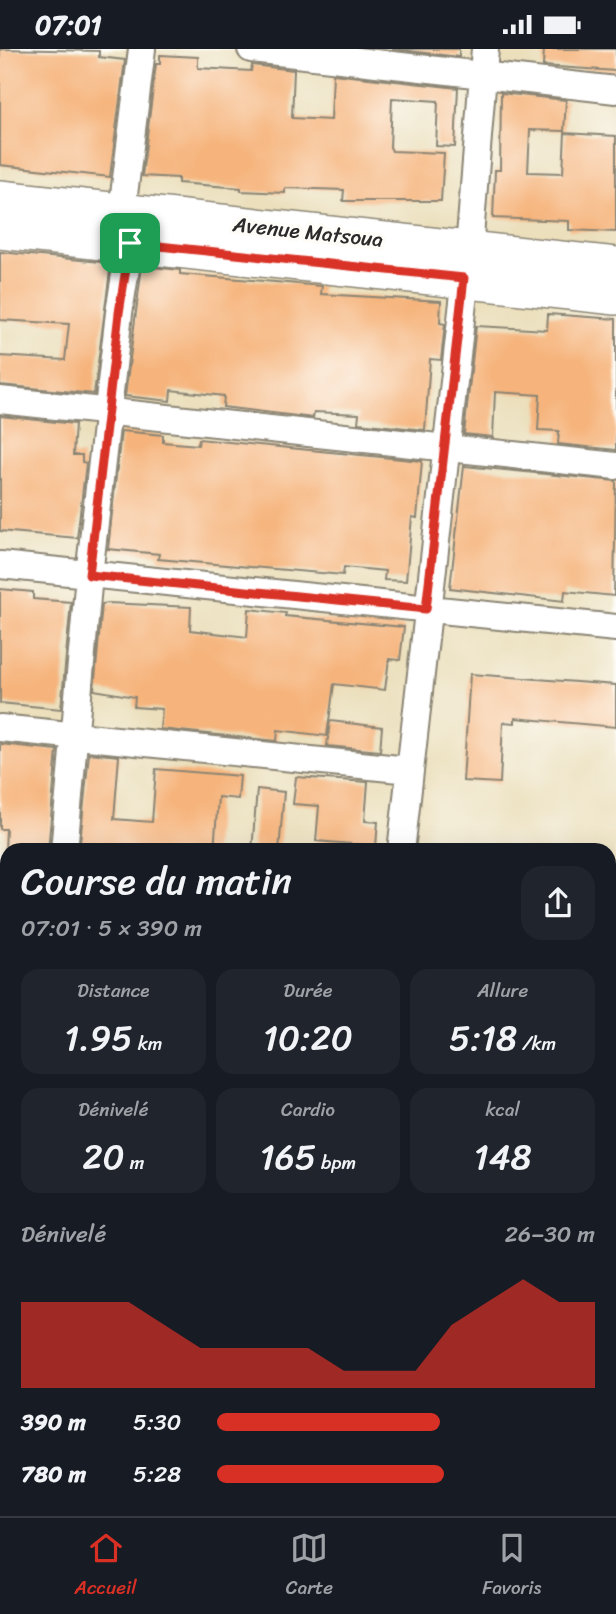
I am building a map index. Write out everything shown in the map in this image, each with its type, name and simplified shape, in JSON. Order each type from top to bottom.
[{"type":"street","points":[[65,843],[89,575],[110,412],[142,49]]},
{"type":"street","points":[[251,49],[484,62],[616,90]]},
{"type":"street","points":[[402,843],[466,264],[484,62]]},
{"type":"street","name":"Avenue Matsoua","points":[[0,199],[126,227],[466,264],[616,266]]},
{"type":"street","name":"Avenue Matsoua","points":[[0,230],[126,227]]},
{"type":"street","name":"Avenue Matsoua","points":[[466,264],[616,296]]},
{"type":"street","points":[[0,400],[616,466]]},
{"type":"street","points":[[0,565],[616,628]]},
{"type":"street","points":[[0,728],[409,770]]},
{"type":"building","points":[[0,49],[99,51],[99,57],[125,60],[110,177],[0,165]]},
{"type":"building","points":[[392,49],[459,49],[459,57]]},
{"type":"building","points":[[544,49],[616,49],[616,71],[543,66]]},
{"type":"building","points":[[160,55],[198,57],[198,68],[251,71],[252,65],[294,70],[292,118],[331,120],[333,74],[458,88],[455,147],[436,146],[438,101],[392,98],[392,151],[444,153],[441,201],[343,201],[344,190],[285,188],[285,193],[241,191],[241,188],[178,183],[178,178],[142,176],[156,64],[160,64]]},
{"type":"building","points":[[501,93],[566,100],[564,131],[530,130],[528,172],[563,173],[565,133],[616,136],[616,232],[569,230],[569,221],[493,218],[495,170],[500,170]]},
{"type":"building","points":[[0,252],[111,263],[94,394],[0,385],[0,356],[65,360],[69,324],[0,320]]},
{"type":"building","points":[[142,266],[180,270],[180,274],[322,286],[321,294],[441,301],[440,323],[445,324],[441,360],[430,359],[425,430],[358,423],[359,414],[314,412],[313,418],[223,407],[224,396],[171,390],[170,401],[125,396]]},
{"type":"building","points":[[548,314],[616,319],[616,450],[558,444],[559,431],[538,430],[540,395],[495,392],[493,437],[464,434],[476,326],[547,330]]},
{"type":"building","points":[[0,416],[75,424],[73,455],[82,455],[82,462],[86,463],[77,538],[0,531]]},
{"type":"building","points":[[121,431],[163,435],[163,442],[198,445],[199,439],[422,461],[417,518],[412,517],[406,581],[384,580],[385,571],[344,567],[343,575],[158,559],[159,554],[108,549]]},
{"type":"building","points":[[464,466],[616,481],[614,596],[565,591],[564,601],[450,588]]},
{"type":"building","points":[[0,589],[33,592],[33,599],[71,602],[61,709],[0,703]]},
{"type":"building","points":[[102,604],[191,607],[190,630],[247,637],[249,609],[286,613],[285,616],[404,627],[400,660],[389,659],[385,690],[334,684],[327,736],[278,730],[277,741],[160,729],[162,709],[134,707],[135,697],[94,690]]},
{"type":"building","points":[[470,674],[616,685],[616,727],[515,718],[515,723],[503,722],[500,783],[463,781]]},
{"type":"building","points":[[330,721],[382,727],[380,751],[327,746]]},
{"type":"building","points":[[0,744],[57,750],[49,843],[5,843],[6,829],[0,829]]},
{"type":"building","points":[[89,753],[119,756],[114,819],[152,822],[156,769],[240,776],[238,799],[218,797],[215,843],[80,843]]},
{"type":"building","points":[[296,777],[368,782],[365,821],[378,822],[376,843],[316,841],[319,806],[293,804]]},
{"type":"building","points":[[257,789],[284,792],[280,843],[253,843]]},
{"type":"route","points":[[130,243],[464,278],[426,609],[89,575],[110,412],[119,313],[130,243]]}]
